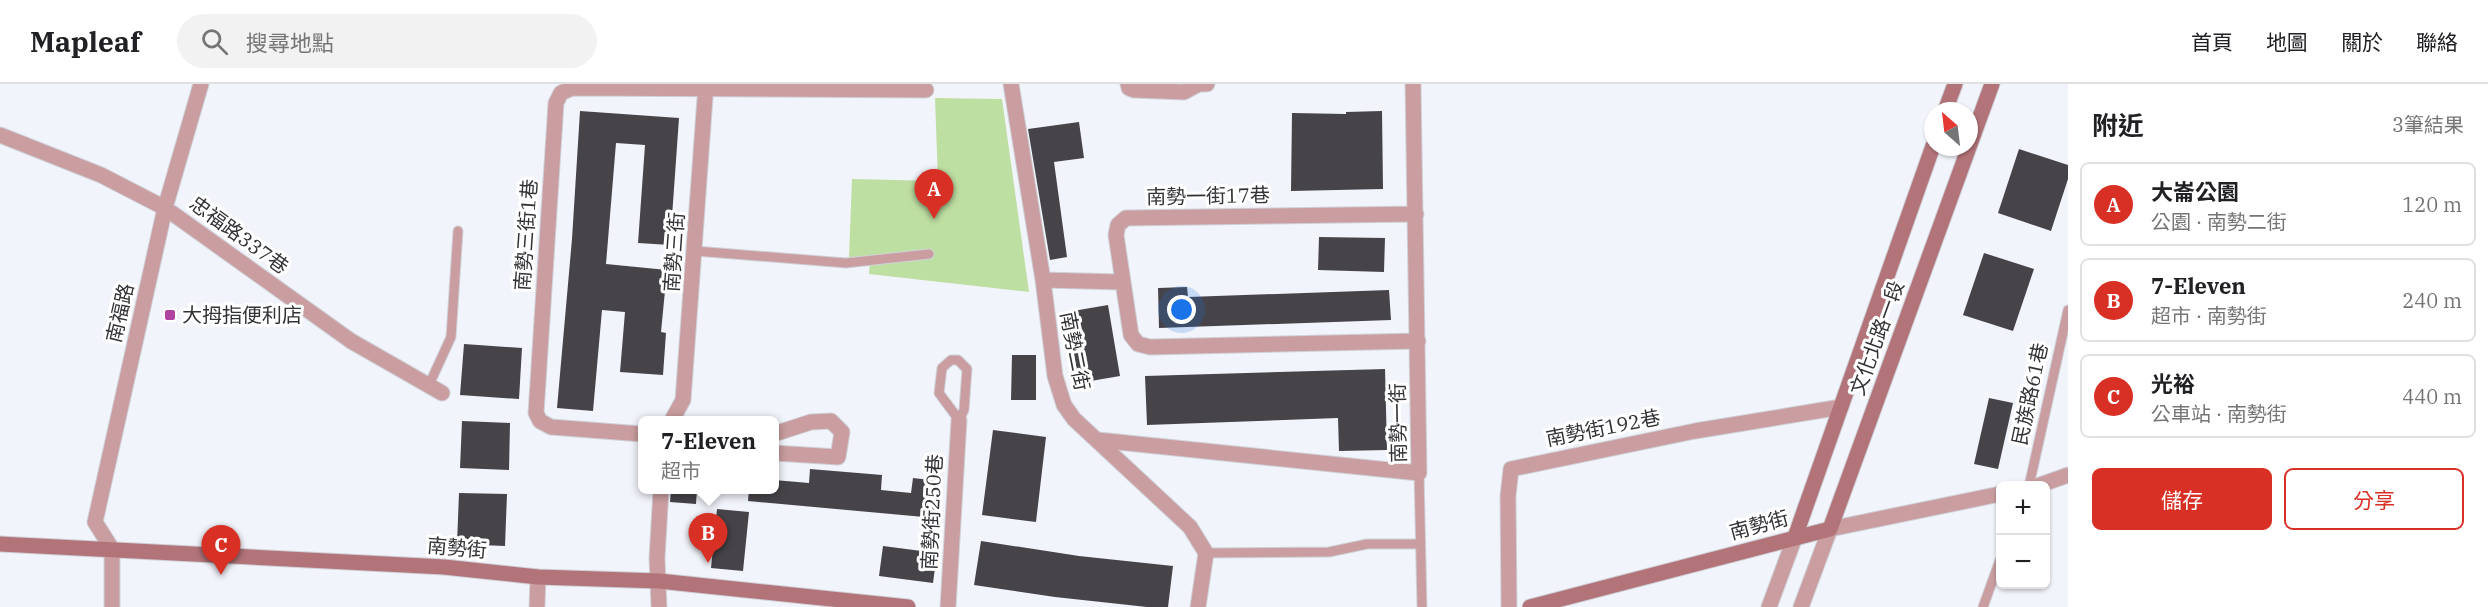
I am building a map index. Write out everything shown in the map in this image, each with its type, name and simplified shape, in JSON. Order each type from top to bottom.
[{"type":"main road","points":[[1949,102],[1955,84]]},
{"type":"main road","name":"文化北路一段","points":[[1830,529],[1992,84]]},
{"type":"main road","name":"文化北路一段","points":[[1795,537],[1929,156]]},
{"type":"main road","name":"南勢街","points":[[1530,607],[1830,529]]},
{"type":"main road","name":"南勢街","points":[[0,544],[444,567],[538,577],[659,581],[815,602],[908,607]]},
{"type":"street","name":"南福路","points":[[112,549],[95,522],[165,208],[201,84]]},
{"type":"street","name":"南勢二街","points":[[1011,84],[1042,280],[1051,356],[1064,405],[1074,418],[1190,527],[1206,553]]},
{"type":"street","points":[[1128,84],[1134,90],[1184,92],[1198,84],[1208,84]]},
{"type":"street","name":"南勢一街","points":[[1098,440],[1419,473],[1413,84]]},
{"type":"street","points":[[706,86],[926,90]]},
{"type":"street","name":"南勢三街","points":[[674,416],[683,400],[706,86]]},
{"type":"street","name":"南勢三街1巷","points":[[638,434],[551,427],[540,421],[536,413],[556,103],[561,93],[572,88],[706,86]]},
{"type":"street","name":"忠福路337巷","points":[[0,135],[101,175],[165,208],[351,341],[436,389]]},
{"type":"street","name":"南勢一街17巷","points":[[1416,214],[1126,219],[1118,225],[1116,235],[1131,335],[1138,344],[1150,347],[1418,341]]},
{"type":"street","points":[[1042,280],[1122,282]]},
{"type":"street","name":"南勢街192巷","points":[[1509,607],[1508,496],[1511,469],[1695,431],[1841,407]]},
{"type":"street","name":"南勢街250巷","points":[[948,607],[959,420]]},
{"type":"street","points":[[779,432],[812,422],[831,421],[842,432],[838,457],[779,453]]},
{"type":"street","points":[[2050,481],[2068,475]]},
{"type":"street","points":[[659,607],[657,558],[661,494]]},
{"type":"street","name":"南勢街","points":[[1830,529],[1996,495]]},
{"type":"street","name":"文化北路一段","points":[[1802,607],[1830,529]]},
{"type":"street","name":"文化北路一段","points":[[1769,607],[1795,537]]},
{"type":"street","points":[[112,549],[112,607]]},
{"type":"street","points":[[1198,607],[1206,553]]},
{"type":"street","points":[[537,607],[538,577]]},
{"type":"lane","points":[[436,389],[452,337],[458,231]]},
{"type":"lane","points":[[695,251],[846,263],[929,254]]},
{"type":"lane","name":"民族路61巷","points":[[2030,481],[2068,310]]},
{"type":"lane","points":[[951,360],[958,360],[967,369],[964,410],[959,420],[939,393],[942,368],[951,360]]},
{"type":"lane","points":[[1419,473],[1422,607]]},
{"type":"lane","points":[[1206,553],[1329,552],[1367,544],[1419,544]]},
{"type":"lane","points":[[1983,607],[1996,573]]},
{"type":"green space","points":[[935,98],[1002,99],[1029,292],[869,274],[870,260],[849,257],[852,179],[938,181]]},
{"type":"building","points":[[580,111],[679,118],[670,245],[638,243],[645,145],[616,143],[606,264],[667,270],[661,332],[666,333],[663,375],[620,372],[625,312],[602,310],[593,411],[557,408],[572,239]]},
{"type":"building","points":[[1382,111],[1383,189],[1291,191],[1292,113],[1346,114],[1346,112]]},
{"type":"building","points":[[1079,122],[1084,158],[1054,162],[1067,257],[1050,260],[1028,129]]},
{"type":"building","points":[[2019,149],[2068,165],[2068,179],[2051,231],[1998,213]]},
{"type":"building","points":[[1319,237],[1385,238],[1384,272],[1318,270]]},
{"type":"building","points":[[1984,253],[2034,269],[2013,331],[1963,315]]},
{"type":"building","points":[[1187,287],[1188,297],[1389,290],[1391,320],[1159,328],[1158,288]]},
{"type":"building","points":[[1108,305],[1120,376],[1079,383],[1067,312]]},
{"type":"building","points":[[464,344],[522,348],[519,399],[460,395]]},
{"type":"building","points":[[1012,355],[1036,355],[1036,400],[1011,400]]},
{"type":"building","points":[[1385,369],[1387,450],[1339,451],[1338,418],[1147,425],[1145,376]]},
{"type":"building","points":[[1989,398],[2013,403],[1998,469],[1974,464]]},
{"type":"building","points":[[462,421],[510,423],[509,470],[460,468]]},
{"type":"building","points":[[993,430],[1046,437],[1036,522],[982,515]]},
{"type":"building","points":[[810,469],[882,475],[881,490],[911,493],[913,478],[939,481],[935,518],[748,501],[749,494],[779,494],[779,480],[809,483]]},
{"type":"building","points":[[459,493],[507,494],[505,546],[457,544]]},
{"type":"building","points":[[671,494],[697,494],[696,504],[670,502]]},
{"type":"building","points":[[717,509],[749,512],[743,571],[711,568]]},
{"type":"building","points":[[981,541],[1079,556],[1173,566],[1168,607],[1147,607],[1055,597],[974,585]]},
{"type":"building","points":[[883,546],[937,553],[933,583],[879,576]]},
{"type":"place","name":"大崙公園","points":[[934,219]]},
{"type":"place","name":"大拇指便利店","points":[[170,315]]},
{"type":"place","name":"7-Eleven","points":[[708,563]]},
{"type":"place","name":"光裕","points":[[221,575]]}]
